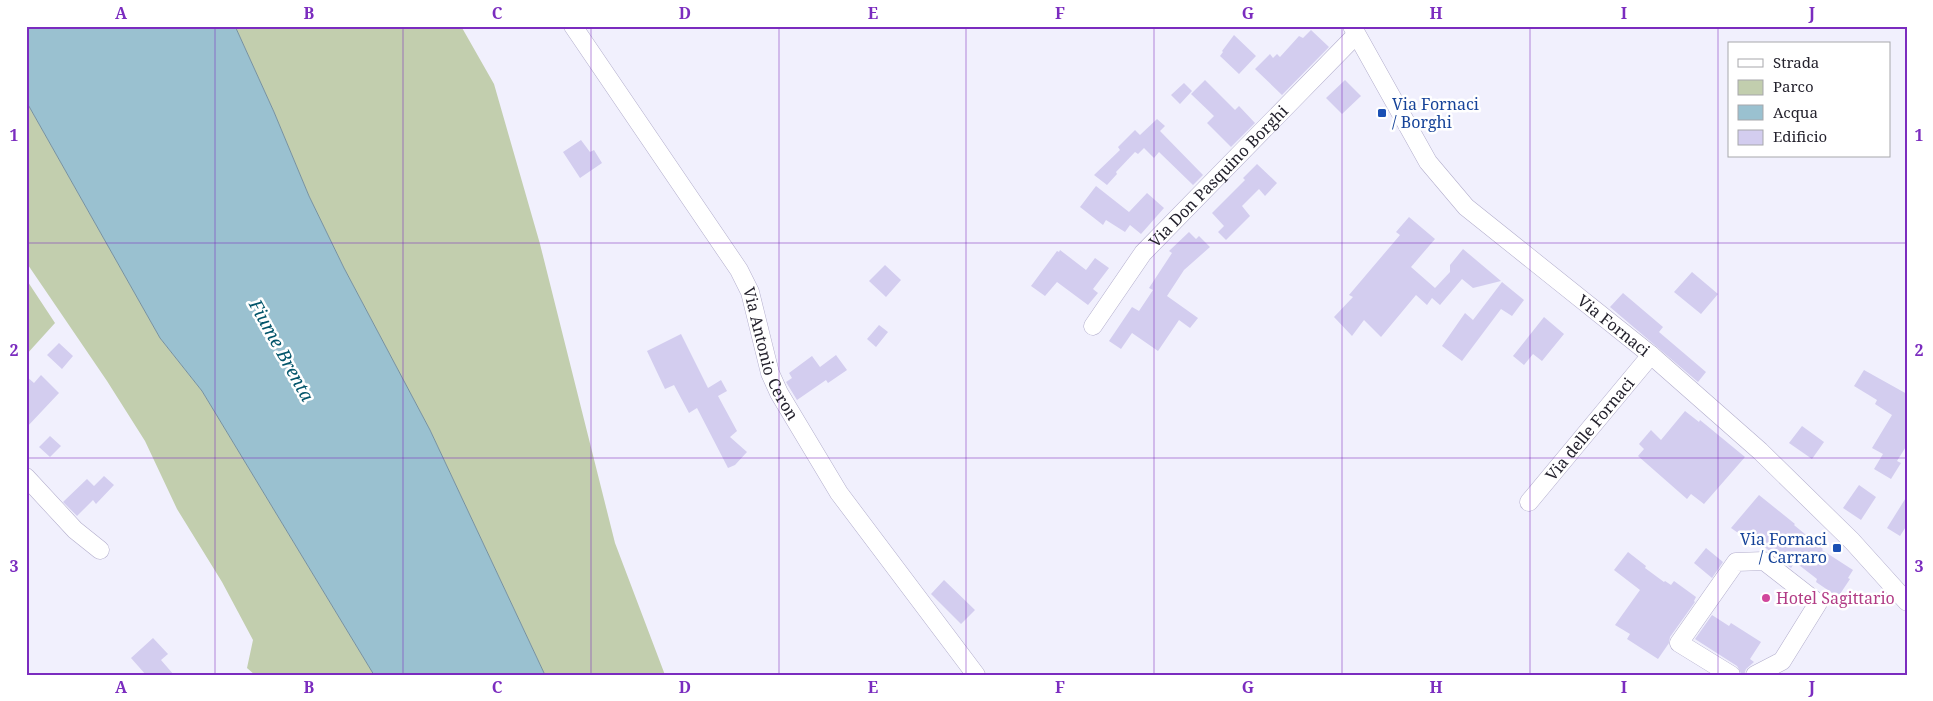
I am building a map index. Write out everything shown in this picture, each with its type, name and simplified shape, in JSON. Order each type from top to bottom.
[{"type":"street","name":"Via Antonio Ceron","points":[[573,26],[739,270],[750,292],[770,373],[779,393],[839,493],[976,675]]},
{"type":"street","name":"Via Don Pasquino Borghi","points":[[1093,326],[1143,253],[1354,30]]},
{"type":"street","name":"Via Fornaci","points":[[1354,30],[1428,162],[1466,207],[1651,355],[1760,451],[1822,510],[1907,602]]},
{"type":"street","name":"Via delle Fornaci","points":[[1529,502],[1651,355]]},
{"type":"street","points":[[26,477],[76,530],[100,550]]},
{"type":"street","points":[[1731,675],[1679,642],[1736,562],[1764,561],[1818,603],[1786,668],[1755,675]]},
{"type":"green space","points":[[235,26],[461,26],[494,84],[540,244],[615,543],[665,675],[545,675],[430,430],[344,268],[309,196]]},
{"type":"green space","points":[[26,101],[160,338],[202,391],[374,675],[255,675],[247,668],[253,640],[222,582],[177,509],[145,441],[107,381],[26,262]]},
{"type":"green space","points":[[26,279],[55,323],[26,355]]},
{"type":"water","name":"Fiume Brenta","points":[[26,26],[235,26],[309,196],[344,268],[430,430],[545,675],[374,675],[202,391],[160,338],[26,101]]},
{"type":"building","points":[[1311,30],[1329,47],[1282,95],[1255,69],[1270,54],[1273,58],[1277,54],[1280,57],[1299,36],[1303,38]]},
{"type":"building","points":[[1234,35],[1256,56],[1239,74],[1220,56]]},
{"type":"building","points":[[1205,80],[1235,110],[1239,106],[1255,123],[1231,147],[1207,123],[1214,116],[1191,94]]},
{"type":"building","points":[[1345,80],[1361,96],[1342,114],[1326,98]]},
{"type":"building","points":[[1184,83],[1192,91],[1180,104],[1171,95]]},
{"type":"building","points":[[1157,119],[1165,126],[1160,131],[1203,175],[1193,185],[1159,152],[1154,158],[1144,148],[1138,154],[1135,152],[1116,172],[1117,174],[1107,185],[1094,175],[1120,150],[1118,147],[1135,130],[1140,135]]},
{"type":"building","points":[[581,140],[590,152],[594,150],[602,163],[580,178],[563,152]]},
{"type":"building","points":[[1257,164],[1277,183],[1265,196],[1259,189],[1242,206],[1250,216],[1226,240],[1218,232],[1224,226],[1212,213],[1245,180],[1243,178]]},
{"type":"building","points":[[1096,186],[1129,212],[1147,193],[1164,208],[1141,234],[1130,225],[1125,232],[1106,220],[1103,225],[1080,207]]},
{"type":"building","points":[[1409,217],[1435,239],[1411,267],[1435,288],[1450,272],[1450,265],[1463,249],[1501,281],[1473,288],[1462,279],[1440,305],[1432,298],[1427,305],[1416,295],[1381,337],[1364,320],[1352,336],[1334,317],[1353,297],[1349,295],[1400,235],[1396,232]]},
{"type":"building","points":[[1189,232],[1196,239],[1199,236],[1210,247],[1184,270],[1167,296],[1198,318],[1190,328],[1179,320],[1158,351],[1132,333],[1121,349],[1109,341],[1132,307],[1139,311],[1153,290],[1149,288],[1172,253],[1169,251]]},
{"type":"building","points":[[1060,250],[1086,270],[1095,258],[1109,268],[1093,289],[1098,293],[1088,305],[1057,282],[1045,296],[1031,286],[1057,251],[1059,252]]},
{"type":"building","points":[[885,265],[901,280],[886,297],[869,281]]},
{"type":"building","points":[[1692,272],[1718,294],[1701,314],[1674,292]]},
{"type":"building","points":[[1502,282],[1524,300],[1512,316],[1501,309],[1462,361],[1442,346],[1465,313],[1473,320]]},
{"type":"building","points":[[1623,293],[1663,327],[1659,332],[1706,372],[1698,382],[1610,307]]},
{"type":"building","points":[[1544,317],[1564,334],[1542,361],[1533,354],[1524,365],[1513,356]]},
{"type":"building","points":[[879,325],[888,332],[876,347],[867,339]]},
{"type":"building","points":[[681,334],[708,388],[721,380],[727,391],[718,396],[737,431],[730,437],[747,452],[735,465],[728,468],[697,408],[689,413],[674,385],[665,389],[647,351]]},
{"type":"building","points":[[59,343],[73,356],[62,369],[47,355]]},
{"type":"building","points":[[836,355],[847,370],[828,383],[826,380],[797,400],[786,382],[792,378],[789,373],[812,356],[820,367]]},
{"type":"building","points":[[1864,370],[1907,394],[1907,445],[1897,461],[1901,463],[1891,479],[1874,469],[1883,454],[1872,448],[1892,415],[1875,404],[1877,400],[1854,386]]},
{"type":"building","points":[[41,375],[59,393],[26,428],[26,376],[34,383]]},
{"type":"building","points":[[1685,411],[1699,422],[1700,420],[1745,457],[1704,504],[1691,494],[1687,499],[1638,456],[1644,449],[1639,444],[1651,430],[1661,440]]},
{"type":"building","points":[[1802,426],[1824,442],[1812,459],[1789,443]]},
{"type":"building","points":[[50,436],[61,446],[50,457],[39,447]]},
{"type":"building","points":[[104,476],[114,485],[96,504],[93,500],[77,516],[63,502],[87,479],[94,486]]},
{"type":"building","points":[[1859,485],[1876,497],[1861,520],[1843,508]]},
{"type":"building","points":[[1759,495],[1795,524],[1822,550],[1853,570],[1848,578],[1850,579],[1838,597],[1816,582],[1817,579],[1795,562],[1791,568],[1747,533],[1744,537],[1731,528]]},
{"type":"building","points":[[1907,496],[1907,525],[1900,536],[1887,528]]},
{"type":"building","points":[[1706,548],[1723,562],[1712,578],[1694,563]]},
{"type":"building","points":[[1628,552],[1664,582],[1671,585],[1674,581],[1696,597],[1695,602],[1670,637],[1669,643],[1658,659],[1627,639],[1630,634],[1615,625],[1640,590],[1614,570]]},
{"type":"building","points":[[944,580],[975,610],[961,624],[931,594]]},
{"type":"building","points":[[1712,615],[1729,626],[1731,623],[1761,642],[1750,659],[1754,662],[1746,669],[1744,675],[1742,675],[1737,666],[1695,639]]},
{"type":"building","points":[[153,638],[168,654],[161,660],[174,675],[146,675],[131,658]]},
{"type":"place","name":"Via Fornaci / Borghi","points":[[1382,113]]},
{"type":"place","name":"Via Fornaci / Carraro","points":[[1837,548]]},
{"type":"place","name":"Hotel Sagittario","points":[[1766,598]]}]
